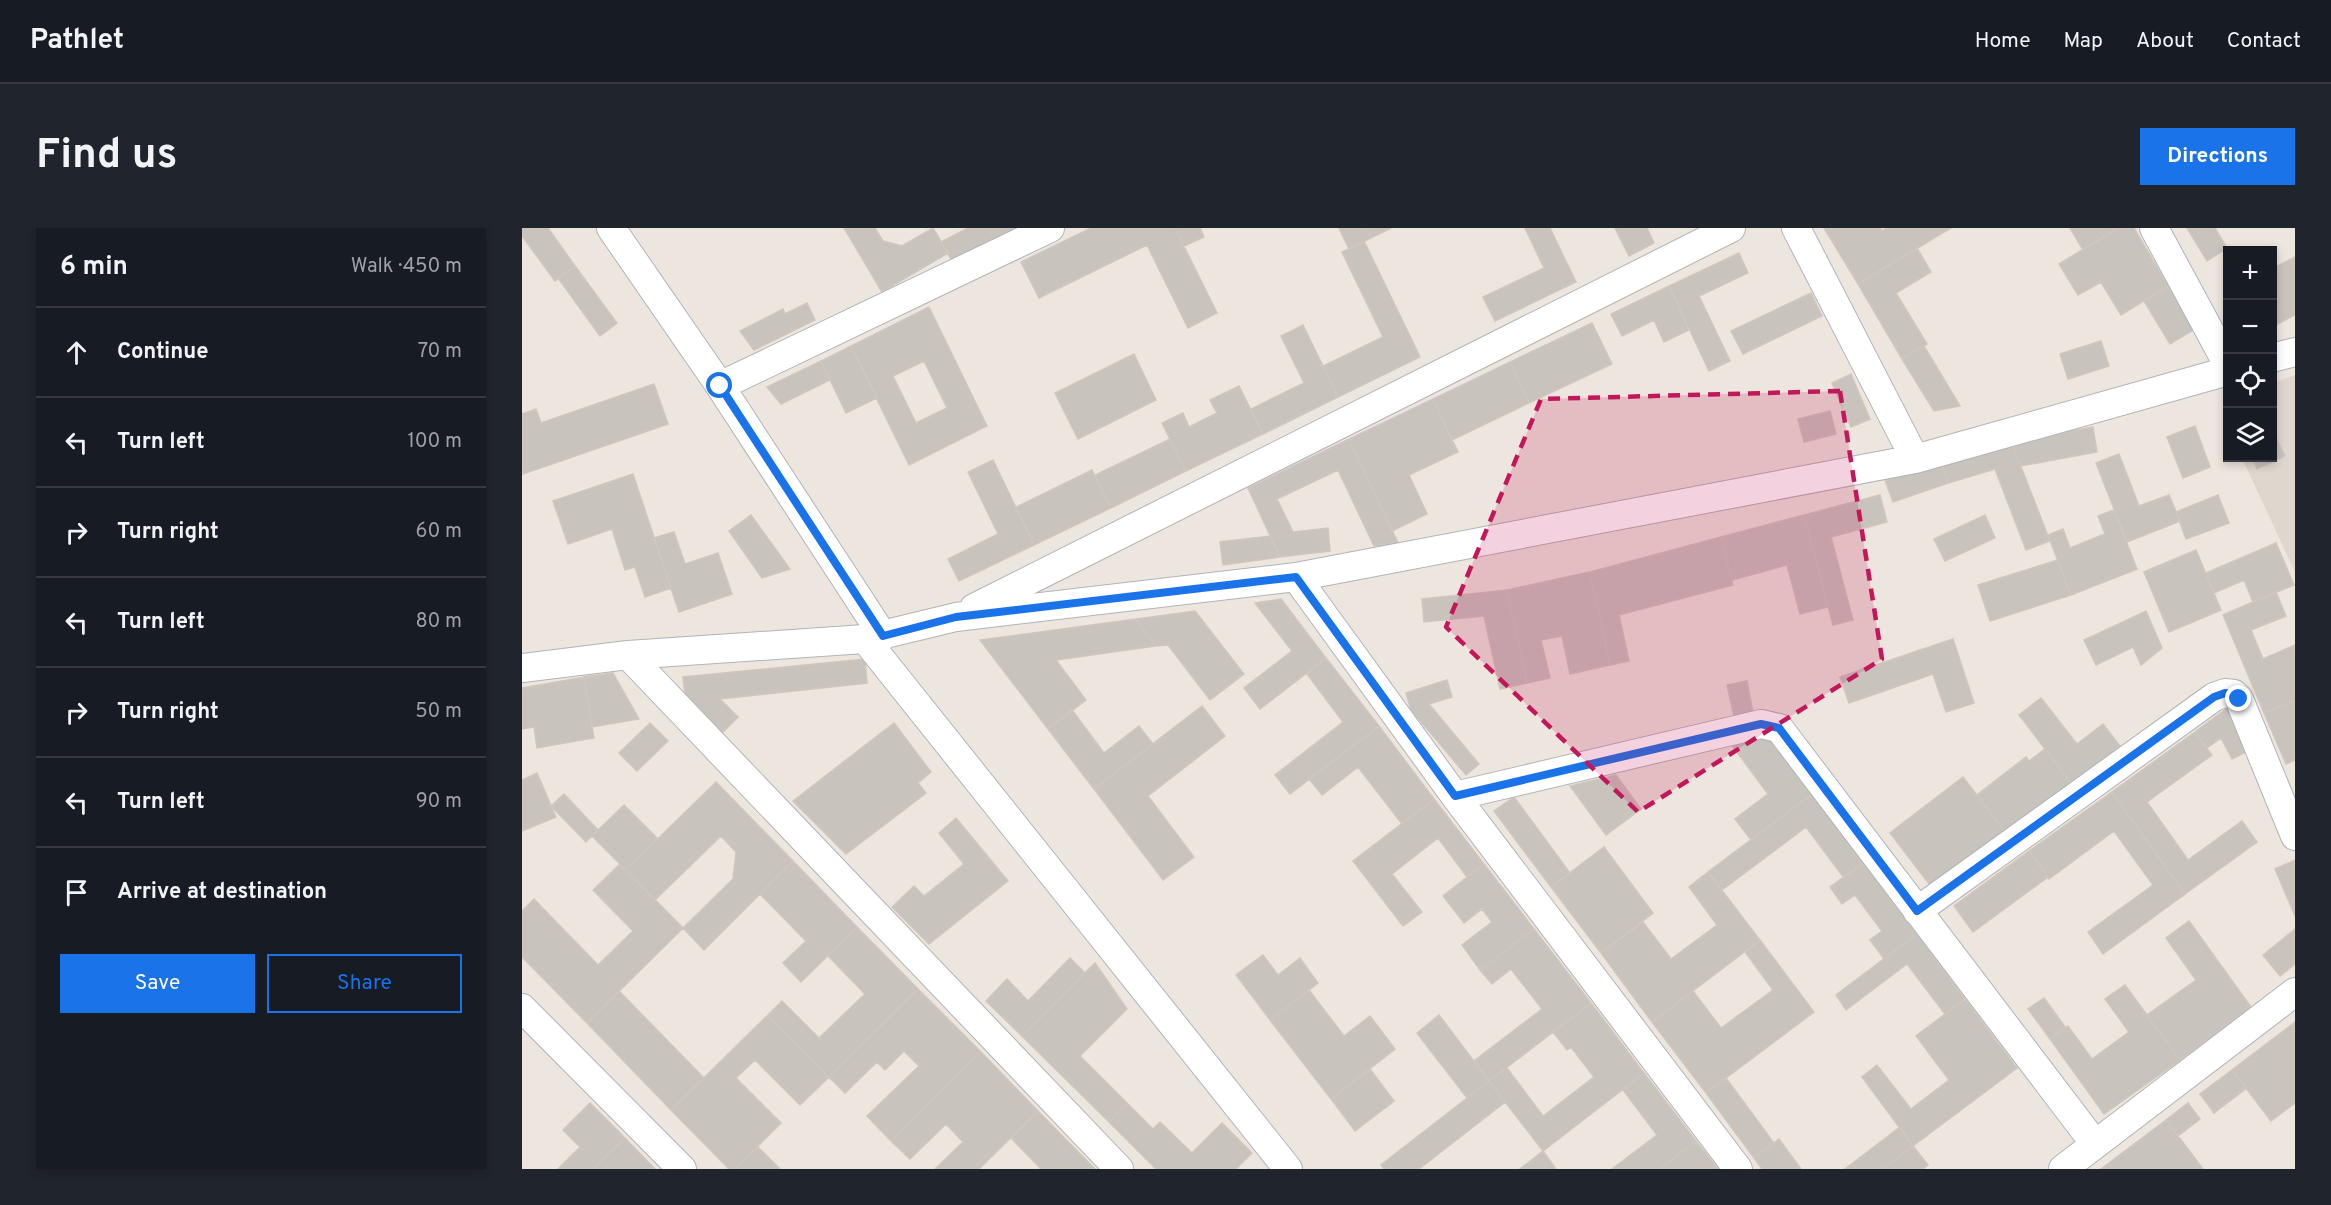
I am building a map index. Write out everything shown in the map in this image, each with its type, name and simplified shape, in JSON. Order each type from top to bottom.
[{"type":"street","points":[[610,228],[720,386],[874,637],[1288,1169]]},
{"type":"street","points":[[720,386],[1050,228]]},
{"type":"street","points":[[956,617],[1731,228]]},
{"type":"street","points":[[1796,228],[1915,459]]},
{"type":"street","points":[[2154,228],[2223,356]]},
{"type":"street","points":[[2277,357],[2295,352]]},
{"type":"street","points":[[522,668],[628,655],[874,637],[956,617],[1296,577],[1915,459],[2223,372]]},
{"type":"street","points":[[1296,577],[1455,796],[1738,1169]]},
{"type":"street","points":[[628,655],[1119,1169]]},
{"type":"street","points":[[1917,911],[2214,697],[2225,693],[2234,694],[2239,699],[2295,836]]},
{"type":"street","points":[[1455,796],[1761,724],[1779,728],[2095,1144]]},
{"type":"street","points":[[2063,1169],[2295,992]]},
{"type":"street","points":[[522,1008],[682,1169]]},
{"type":"highlighted area","points":[[1840,391],[1882,659],[1638,812],[1446,627],[1541,399]]},
{"type":"shaded area","points":[[2295,375],[2295,572],[2244,462],[2277,462],[2277,382]]},
{"type":"building","points":[[522,228],[548,228],[575,266],[555,281],[522,236]]},
{"type":"building","points":[[844,228],[875,228],[883,241],[902,246],[933,228],[948,253],[882,292]]},
{"type":"building","points":[[968,228],[1017,228],[952,261],[941,242]]},
{"type":"building","points":[[1091,228],[1175,228],[1217,313],[1188,328],[1147,245],[1039,298],[1021,262]]},
{"type":"building","points":[[1175,228],[1200,228],[1204,237],[1184,246]]},
{"type":"building","points":[[1339,228],[1366,228],[1371,238],[1349,249]]},
{"type":"building","points":[[1366,228],[1391,228],[1371,238]]},
{"type":"building","points":[[1525,228],[1550,228],[1576,282],[1495,321],[1483,297],[1544,268]]},
{"type":"building","points":[[1615,228],[1647,228],[1654,243],[1629,256]]},
{"type":"building","points":[[1824,228],[1880,228],[1882,231],[1887,228],[1951,228],[1858,284]]},
{"type":"building","points":[[2070,228],[2118,228],[2083,250]]},
{"type":"building","points":[[2118,228],[2134,228],[2168,286],[2121,315],[2101,282],[2078,295],[2059,264]]},
{"type":"building","points":[[2187,228],[2215,228],[2226,246],[2223,246],[2223,251],[2207,261]]},
{"type":"building","points":[[1364,241],[1420,357],[1338,397],[1323,366],[1383,337],[1342,252]]},
{"type":"building","points":[[1917,248],[1931,272],[1896,293],[1927,344],[1902,359],[1858,284]]},
{"type":"building","points":[[1739,253],[1748,273],[1699,296],[1730,361],[1709,371],[1669,286]]},
{"type":"building","points":[[2295,257],[2295,315],[2277,324],[2277,300],[2277,266]]},
{"type":"building","points":[[575,266],[617,323],[600,336],[558,278]]},
{"type":"building","points":[[1669,286],[1689,330],[1664,342],[1654,320],[1622,336],[1611,314]]},
{"type":"building","points":[[2168,286],[2195,329],[2170,344],[2144,301]]},
{"type":"building","points":[[1811,293],[1822,316],[1743,354],[1731,331]]},
{"type":"building","points":[[807,303],[815,320],[754,350],[740,331],[783,309],[785,314]]},
{"type":"building","points":[[929,307],[987,426],[909,465],[851,346]],"holes":[[[924,361],[947,408],[916,423],[893,376]]]},
{"type":"building","points":[[1592,323],[1612,364],[1529,403],[1510,362]]},
{"type":"building","points":[[1303,325],[1338,397],[1263,434],[1251,409],[1304,383],[1281,336]]},
{"type":"building","points":[[2101,341],[2109,366],[2068,379],[2060,354]]},
{"type":"building","points":[[851,346],[877,398],[846,413],[821,361]]},
{"type":"building","points":[[1924,346],[1960,406],[1934,411],[1902,359]]},
{"type":"building","points":[[1134,354],[1156,400],[1078,439],[1055,393]]},
{"type":"building","points":[[821,361],[830,380],[781,404],[767,387]]},
{"type":"building","points":[[1510,362],[1529,403],[1452,440],[1433,399]]},
{"type":"building","points":[[1851,374],[1870,419],[1851,427],[1832,383]]},
{"type":"building","points":[[654,384],[668,424],[523,474],[522,414],[536,409],[541,423]]},
{"type":"building","points":[[1239,386],[1263,434],[1186,471],[1162,423],[1183,413],[1189,427],[1217,413],[1210,400]]},
{"type":"building","points":[[1433,399],[1458,452],[1409,475],[1427,514],[1392,531],[1349,439]]},
{"type":"building","points":[[1830,411],[1836,434],[1804,442],[1798,419]]},
{"type":"building","points":[[2195,426],[2210,467],[2183,478],[2167,437]]},
{"type":"building","points":[[2093,427],[2097,452],[2021,466],[2011,441]]},
{"type":"building","points":[[1170,439],[1186,471],[1111,508],[1095,475]]},
{"type":"building","points":[[1349,439],[1398,543],[1374,546],[1338,470],[1277,499],[1293,532],[1328,528],[1330,551],[1280,557],[1248,488]]},
{"type":"building","points":[[2277,439],[2285,456],[2277,460]]},
{"type":"building","points":[[2011,441],[2050,541],[2026,550],[1995,469],[1948,483],[1941,462]]},
{"type":"building","points":[[2119,454],[2139,506],[2169,495],[2180,521],[2127,542],[2096,463]]},
{"type":"building","points":[[993,460],[1034,545],[959,581],[948,559],[998,534],[968,472]]},
{"type":"building","points":[[1941,462],[1948,483],[1893,502],[1885,480]]},
{"type":"building","points":[[2254,462],[2272,462],[2257,469]]},
{"type":"building","points":[[1092,470],[1111,508],[1034,545],[1016,507]]},
{"type":"building","points":[[633,474],[671,588],[645,597],[635,567],[625,570],[612,529],[568,544],[553,501]]},
{"type":"building","points":[[1880,495],[1887,522],[1831,537],[1853,620],[1833,625],[1804,515]]},
{"type":"building","points":[[2218,495],[2229,523],[2186,539],[2176,512]]},
{"type":"building","points":[[2114,510],[2137,569],[2071,595],[2048,535],[2063,529],[2070,548],[2105,534],[2098,516]]},
{"type":"building","points":[[751,515],[790,569],[762,578],[729,531]]},
{"type":"building","points":[[1804,515],[1828,607],[1800,614],[1787,565],[1732,580],[1721,537]]},
{"type":"building","points":[[1985,515],[1995,538],[1945,561],[1934,539]]},
{"type":"building","points":[[674,532],[685,564],[718,553],[732,594],[679,612],[654,538]]},
{"type":"building","points":[[1270,536],[1280,557],[1223,565],[1220,542]]},
{"type":"building","points":[[1721,537],[1733,585],[1619,615],[1629,661],[1610,665],[1590,572]]},
{"type":"building","points":[[2276,543],[2294,585],[2253,602],[2244,580],[2214,593],[2206,573]]},
{"type":"building","points":[[2196,550],[2221,610],[2169,632],[2144,572]]},
{"type":"building","points":[[2058,560],[2071,595],[1990,621],[1978,585]]},
{"type":"building","points":[[1590,572],[1610,665],[1570,674],[1562,636],[1541,640],[1550,678],[1527,683],[1507,590]]},
{"type":"building","points":[[1507,590],[1527,683],[1500,689],[1484,616],[1424,622],[1422,599]]},
{"type":"building","points":[[2276,592],[2286,616],[2251,630],[2263,659],[2295,645],[2295,700],[2264,713],[2223,615]]},
{"type":"building","points":[[1281,599],[1326,658],[1260,709],[1244,688],[1292,651],[1255,603]]},
{"type":"building","points":[[1195,611],[1244,674],[1210,700],[1168,645],[1156,646],[1136,619]]},
{"type":"building","points":[[2146,611],[2162,648],[2141,665],[2133,647],[2096,665],[2084,640]]},
{"type":"building","points":[[1136,619],[1156,646],[1056,660],[1086,700],[1048,729],[980,640]]},
{"type":"building","points":[[1953,639],[1974,703],[1946,712],[1933,674],[1849,703],[1840,677]]},
{"type":"building","points":[[1326,658],[1379,726],[1290,794],[1275,775],[1343,722],[1307,674]]},
{"type":"building","points":[[865,659],[867,683],[720,699],[738,717],[719,736],[686,703],[683,677]]},
{"type":"building","points":[[613,673],[639,719],[592,727],[584,677]]},
{"type":"building","points":[[584,677],[594,738],[537,748],[534,727],[522,729],[522,688]]},
{"type":"building","points":[[1447,680],[1452,697],[1429,704],[1479,764],[1466,775],[1411,710],[1406,693]]},
{"type":"building","points":[[1747,681],[1753,713],[1734,716],[1727,685]]},
{"type":"building","points":[[2041,698],[2077,744],[2103,724],[2120,746],[2071,783],[2019,715]]},
{"type":"building","points":[[2295,700],[2295,760],[2286,764],[2264,713]]},
{"type":"building","points":[[1202,706],[1225,736],[1148,796],[1194,857],[1163,880],[1094,789]]},
{"type":"building","points":[[2229,707],[2250,750],[2232,759],[2221,738],[2207,748],[2195,732]]},
{"type":"building","points":[[1072,710],[1104,753],[1139,726],[1153,744],[1094,789],[1048,729]]},
{"type":"building","points":[[650,723],[668,741],[637,771],[619,753]]},
{"type":"building","points":[[894,723],[931,772],[918,783],[926,793],[846,854],[793,801]]},
{"type":"building","points":[[1379,726],[1434,799],[1402,824],[1358,767],[1322,795],[1309,779]]},
{"type":"building","points":[[2195,732],[2212,755],[2147,802],[2188,860],[2242,821],[2257,842],[2185,894],[2112,792]]},
{"type":"building","points":[[1769,736],[1812,794],[1751,840],[1735,819],[1768,794],[1731,744]]},
{"type":"building","points":[[2045,749],[2071,783],[2006,833],[1977,795],[2026,757],[2029,761]]},
{"type":"building","points":[[537,773],[556,817],[522,831],[522,780]]},
{"type":"building","points":[[1616,775],[1641,809],[1606,835],[1570,786]]},
{"type":"building","points":[[1963,777],[2006,833],[1933,889],[1890,833]]},
{"type":"building","points":[[716,782],[793,861],[704,950],[683,928],[733,879],[736,852],[721,836],[655,900],[626,870]]},
{"type":"building","points":[[2112,792],[2185,894],[2103,954],[2088,932],[2153,885],[2114,831],[2049,879],[2029,851]]},
{"type":"building","points":[[564,794],[598,830],[586,842],[551,806]]},
{"type":"building","points":[[1812,794],[1863,863],[1844,878],[1806,827],[1722,890],[1708,872]]},
{"type":"building","points":[[1514,797],[1570,873],[1551,887],[1494,811]]},
{"type":"building","points":[[1434,799],[1484,864],[1467,877],[1438,838],[1392,874],[1422,912],[1403,926],[1353,861]]},
{"type":"building","points":[[624,805],[658,839],[626,870],[592,836]]},
{"type":"building","points":[[956,818],[1008,881],[929,944],[892,907],[914,886],[924,896],[964,864],[939,833]]},
{"type":"building","points":[[1604,847],[1653,913],[1601,953],[1551,887]]},
{"type":"building","points":[[2029,851],[2048,877],[1973,932],[1954,906]]},
{"type":"building","points":[[2295,860],[2295,916],[2275,869]]},
{"type":"building","points":[[793,861],[857,927],[801,982],[783,963],[806,941],[760,894]]},
{"type":"building","points":[[1863,863],[1917,934],[1884,959],[1870,940],[1882,931],[1855,895],[1842,904],[1830,887]]},
{"type":"building","points":[[620,864],[683,928],[587,1023],[522,957],[522,911],[534,899],[598,965],[633,931],[593,890]]},
{"type":"building","points":[[1484,864],[1534,929],[1480,970],[1462,945],[1492,922],[1482,909],[1464,923],[1443,896]]},
{"type":"building","points":[[1708,872],[1760,940],[1652,1022],[1601,953],[1643,922],[1671,959],[1717,925],[1689,887]]},
{"type":"building","points":[[2189,921],[2251,1007],[2180,1060],[2147,1015],[2196,980],[2166,938]]},
{"type":"building","points":[[857,927],[918,989],[829,1077],[768,1015],[782,1001],[819,1038],[865,994],[828,956]]},
{"type":"building","points":[[1534,929],[1591,1003],[1489,1081],[1474,1061],[1542,1009],[1511,969],[1492,984],[1480,970]]},
{"type":"building","points":[[2295,929],[2295,964],[2280,976],[2263,955]]},
{"type":"building","points":[[1917,934],[1965,999],[1945,1014],[1907,964],[1846,1010],[1836,995]]},
{"type":"building","points":[[1760,940],[1814,1012],[1706,1093],[1652,1022],[1693,991],[1721,1028],[1773,990],[1745,952]]},
{"type":"building","points":[[1263,955],[1278,975],[1300,958],[1318,983],[1270,1020],[1236,975]]},
{"type":"building","points":[[1070,958],[1085,973],[1022,1036],[986,1001],[1007,979],[1028,1001]]},
{"type":"building","points":[[1095,963],[1127,1009],[1080,1056],[1127,1103],[1109,1122],[1022,1036]]},
{"type":"building","points":[[2125,985],[2180,1060],[2104,1114],[2050,1039],[2068,1026],[2092,1059],[2129,1032],[2105,999]]},
{"type":"building","points":[[918,989],[981,1052],[891,1141],[867,1116],[919,1066],[904,1051],[885,1070],[877,1062],[845,1093],[829,1077]]},
{"type":"building","points":[[1309,990],[1344,1036],[1370,1016],[1395,1049],[1331,1099],[1270,1020]]},
{"type":"building","points":[[619,991],[704,1078],[671,1110],[587,1023]]},
{"type":"building","points":[[2044,998],[2066,1028],[2050,1039],[2028,1009]]},
{"type":"building","points":[[1965,999],[2017,1068],[1913,1146],[1862,1077],[1877,1065],[1911,1109],[1949,1080],[1916,1036]]},
{"type":"building","points":[[1591,1003],[1644,1073],[1543,1151],[1489,1081],[1507,1068],[1543,1116],[1594,1077],[1571,1047],[1567,1050],[1553,1032]]},
{"type":"building","points":[[768,1015],[829,1077],[800,1105],[755,1060],[736,1078],[781,1123],[735,1169],[729,1169],[671,1110]]},
{"type":"building","points":[[1439,1015],[1489,1081],[1467,1098],[1417,1033]]},
{"type":"building","points":[[2295,1022],[2295,1103],[2271,1121],[2232,1070]]},
{"type":"building","points":[[981,1052],[1038,1111],[979,1169],[935,1169],[963,1142],[946,1124],[910,1159],[891,1141]]},
{"type":"building","points":[[1370,1069],[1394,1101],[1355,1131],[1331,1099]]},
{"type":"building","points":[[2232,1070],[2247,1088],[2214,1113],[2200,1094]]},
{"type":"building","points":[[1644,1073],[1696,1141],[1660,1169],[1612,1169],[1657,1135],[1623,1090]]},
{"type":"building","points":[[1726,1078],[1774,1143],[1754,1158],[1706,1093]]},
{"type":"building","points":[[1489,1081],[1505,1102],[1419,1169],[1384,1169],[1381,1165]]},
{"type":"building","points":[[590,1103],[625,1138],[593,1169],[558,1169],[580,1147],[563,1130]]},
{"type":"building","points":[[1127,1103],[1153,1129],[1160,1122],[1192,1153],[1222,1123],[1252,1153],[1236,1169],[1156,1169],[1109,1122]]},
{"type":"building","points":[[2188,1103],[2200,1119],[2178,1136],[2166,1120]]},
{"type":"building","points":[[1038,1111],[1095,1169],[1041,1169],[1011,1138]]},
{"type":"building","points":[[2166,1120],[2203,1169],[2101,1169]]},
{"type":"building","points":[[1900,1127],[1913,1146],[1882,1169],[1845,1169]]},
{"type":"building","points":[[625,1138],[655,1169],[593,1169]]},
{"type":"building","points":[[1779,1139],[1801,1169],[1762,1169],[1754,1158]]},
{"type":"building","points":[[1696,1141],[1718,1169],[1660,1169]]},
{"type":"building","points":[[1913,1146],[1928,1165],[1923,1169],[1882,1169]]},
{"type":"building","points":[[758,1147],[780,1169],[735,1169]]},
{"type":"building","points":[[1543,1151],[1556,1169],[1520,1169]]},
{"type":"route","points":[[720,386],[883,636],[956,617],[1296,577],[1455,796],[1761,724],[1779,728],[1917,911],[2214,697],[2225,693],[2234,694],[2239,699]]}]
